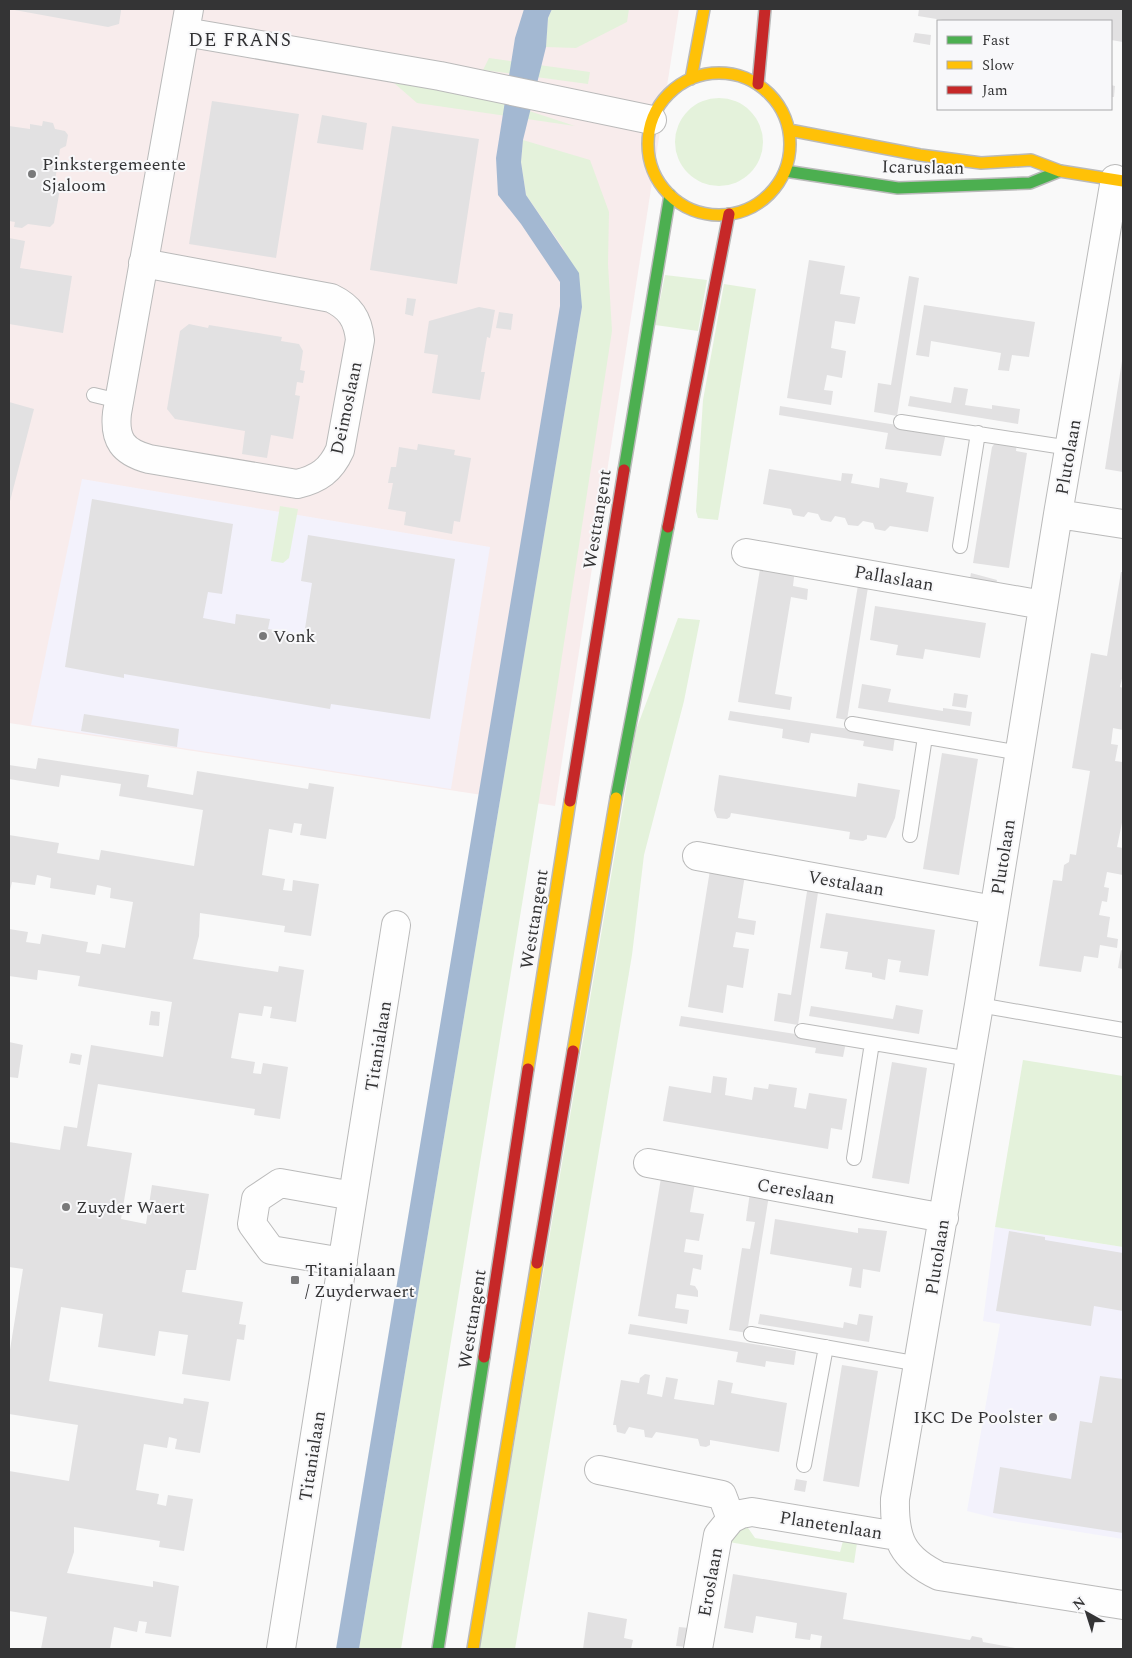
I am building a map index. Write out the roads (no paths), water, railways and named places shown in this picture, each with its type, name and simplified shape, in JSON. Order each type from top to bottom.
[{"type":"main road","points":[[691,79],[704,9]]},
{"type":"main road","points":[[758,84],[765,9]]},
{"type":"main road","points":[[718,72],[732,74],[758,84],[778,103],[789,130],[790,150],[785,170],[776,187],[763,200],[746,209],[729,214],[697,212],[683,205],[661,185],[650,160],[648,140],[652,120],[661,102],[674,89],[691,79],[718,72]]},
{"type":"main road","name":"Icaruslaan","points":[[789,130],[920,155],[981,163],[1031,160],[1060,171],[1119,180]]},
{"type":"main road","name":"Icaruslaan","points":[[785,170],[898,188],[1030,183],[1060,171]]},
{"type":"main road","name":"Westtangent","points":[[438,1649],[601,604],[670,195]]},
{"type":"main road","points":[[473,1649],[607,844],[729,214]]},
{"type":"street","name":"Deimoslaan","points":[[143,263],[331,298],[343,304],[353,314],[359,326],[360,340],[340,450],[334,463],[324,474],[311,481],[297,484],[135,455],[125,448],[118,438],[107,398],[143,263],[187,20],[652,120]]},
{"type":"street","name":"Plutolaan","points":[[897,1536],[894,1518],[895,1499],[980,1005],[1058,514],[1119,180]]},
{"type":"street","points":[[1058,514],[1123,524]]},
{"type":"street","name":"Pallaslaan","points":[[746,553],[1043,605]]},
{"type":"street","name":"Vestalaan","points":[[697,856],[994,910]]},
{"type":"street","name":"Titanialaan","points":[[281,1649],[396,925]]},
{"type":"street","name":"Cereslaan","points":[[648,1163],[944,1218]]},
{"type":"street","points":[[343,1262],[271,1250],[252,1224],[256,1199],[280,1183],[353,1196]]},
{"type":"street","points":[[599,1470],[722,1495],[731,1518]]},
{"type":"street","name":"Planetenlaan","points":[[731,1518],[752,1512],[897,1536],[906,1552],[920,1566],[939,1576],[1123,1605]]},
{"type":"street","name":"Eroslaan","points":[[698,1649],[718,1535],[731,1518]]},
{"type":"lane","points":[[901,422],[1070,448]]},
{"type":"lane","points":[[960,546],[978,433]]},
{"type":"lane","points":[[852,724],[1020,753]]},
{"type":"lane","points":[[910,835],[926,737]]},
{"type":"lane","points":[[980,1005],[1123,1030]]},
{"type":"lane","points":[[802,1031],[970,1059]]},
{"type":"lane","points":[[854,1158],[872,1043]]},
{"type":"lane","points":[[751,1334],[919,1364]]},
{"type":"lane","points":[[804,1465],[826,1347]]},
{"type":"water","points":[[524,9],[552,9],[548,18],[546,47],[523,140],[521,162],[526,195],[579,273],[582,307],[359,1649],[336,1649],[560,306],[560,282],[521,224],[498,195],[496,158],[515,38]]},
{"type":"place","name":"Pinkstergemeente Sjaloom","points":[[32,174]]},
{"type":"place","name":"Vonk","points":[[263,636]]},
{"type":"place","name":"Zuyder Waert","points":[[66,1207]]},
{"type":"place","name":"Titanialaan / Zuyderwaert","points":[[295,1280]]},
{"type":"place","name":"IKC De Poolster","points":[[1053,1417]]},
{"type":"district","name":"DE FRANS","points":[[240,39]]}]
